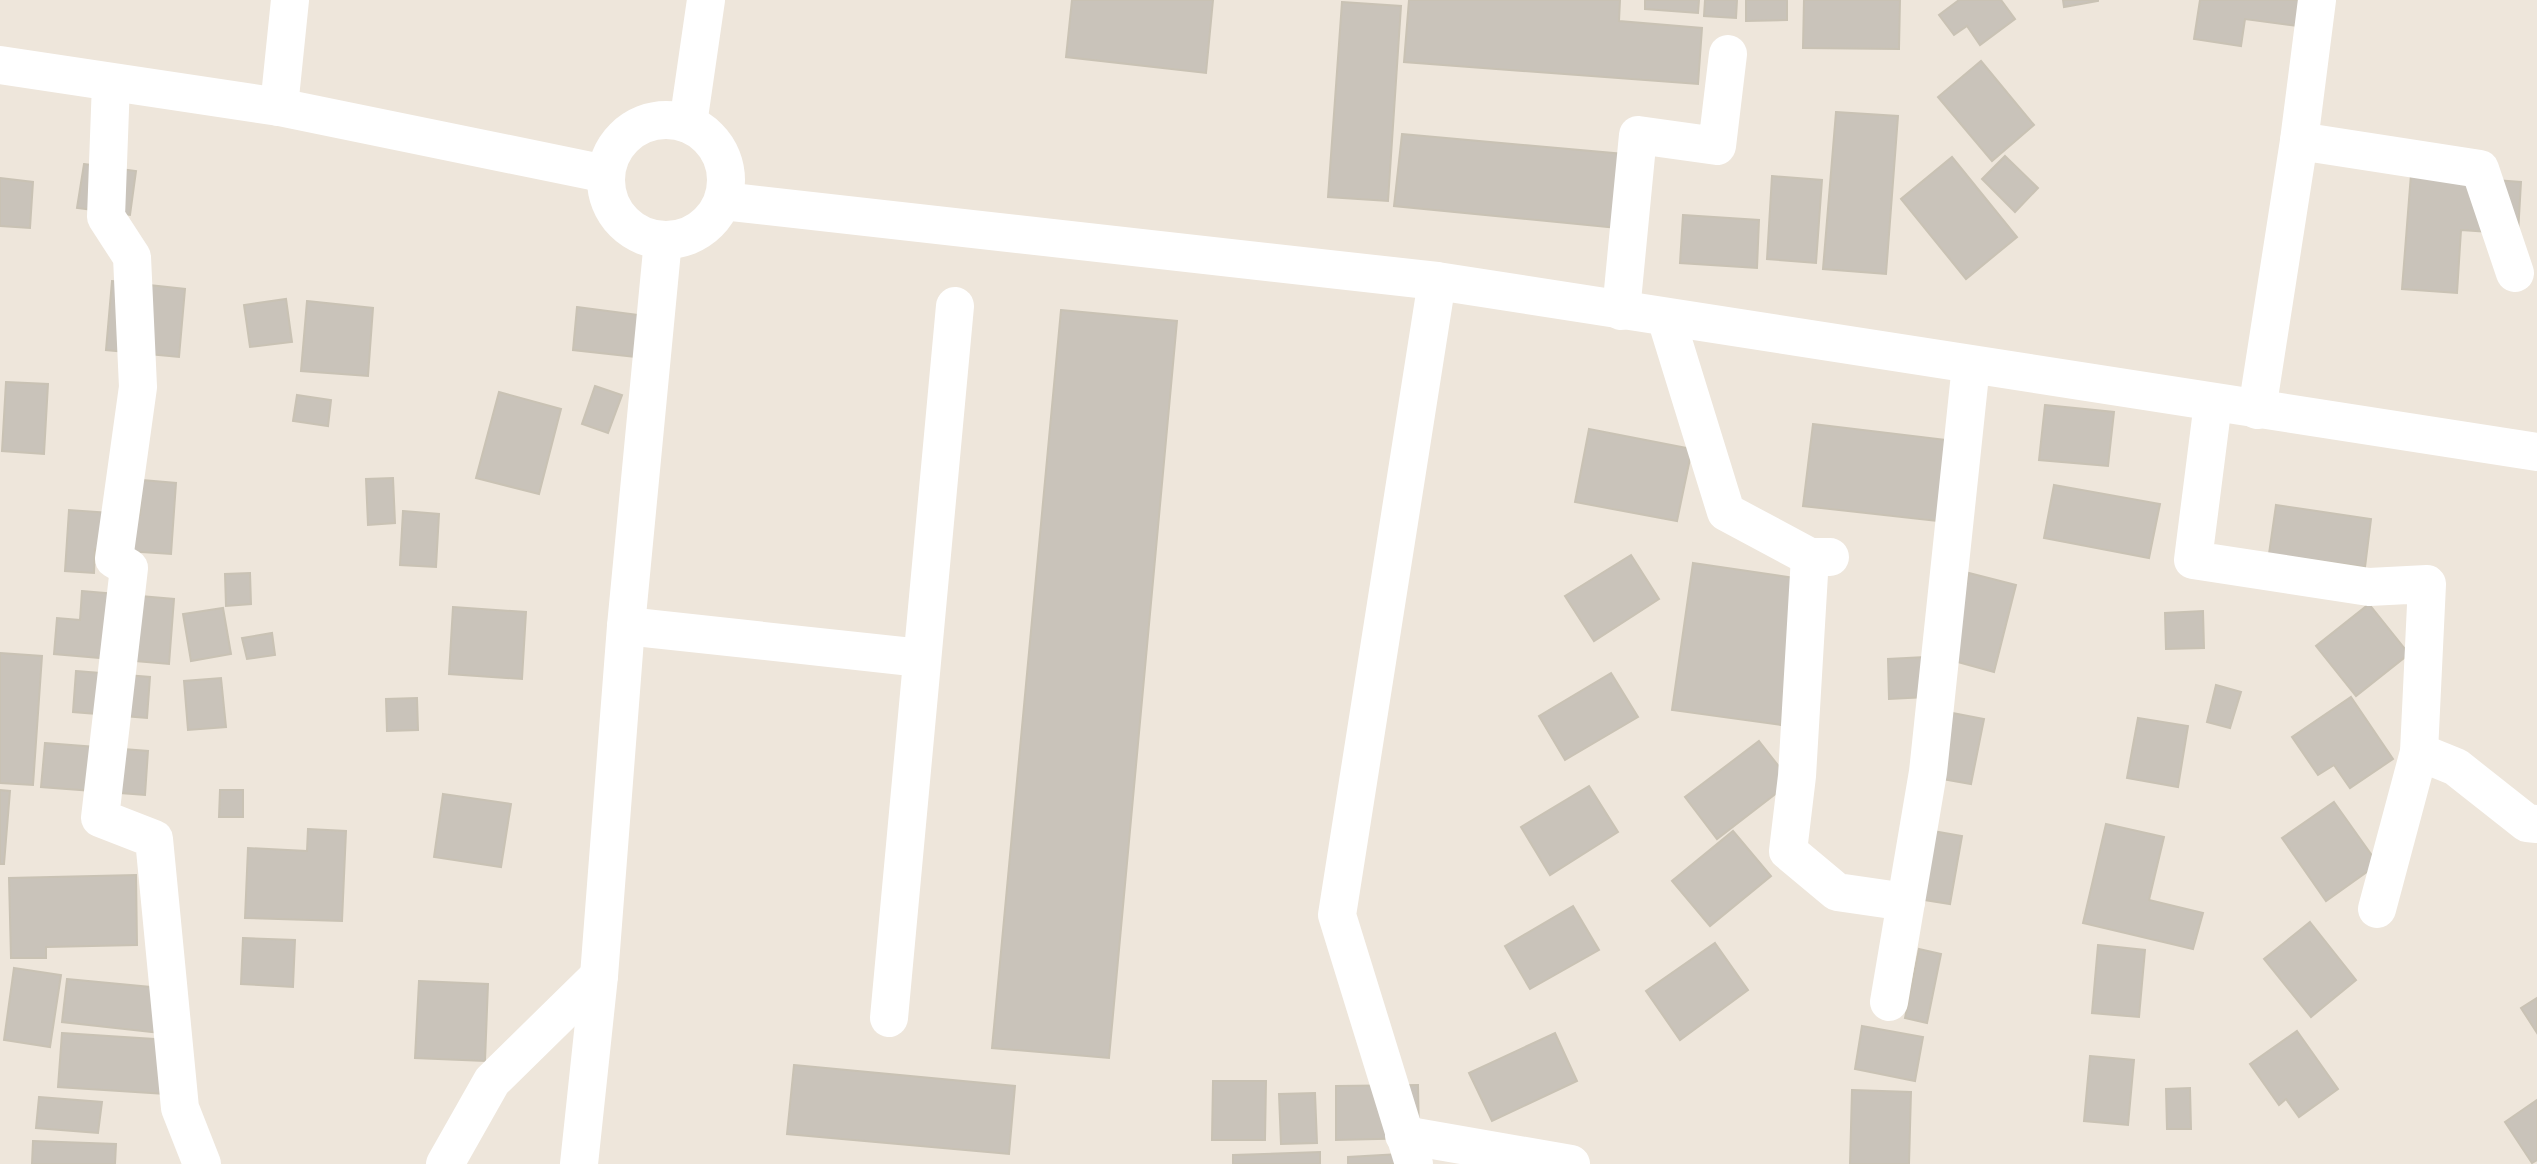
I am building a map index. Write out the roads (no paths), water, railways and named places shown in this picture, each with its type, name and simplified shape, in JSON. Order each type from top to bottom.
[{"type":"street","points":[[279,107],[290,0]]},
{"type":"street","points":[[688,124],[706,0]]},
{"type":"street","points":[[2257,410],[2299,141],[2317,0]]},
{"type":"street","points":[[1621,311],[1638,135],[1717,146],[1728,54]]},
{"type":"street","points":[[0,65],[279,107],[607,174]]},
{"type":"street","points":[[111,83],[106,217],[132,257],[138,387],[114,559],[129,568],[100,818],[154,839],[180,1108],[202,1164]]},
{"type":"street","points":[[665,120],[688,124],[708,137],[721,156],[727,178],[723,201],[714,217],[700,231],[682,238],[663,240],[644,237],[627,226],[614,211],[607,194],[607,174],[613,153],[625,136],[644,125],[665,120]]},
{"type":"street","points":[[2299,141],[2480,169],[2515,273]]},
{"type":"street","points":[[723,201],[1437,281],[2537,452]]},
{"type":"street","points":[[579,1164],[599,976],[626,625],[663,240]]},
{"type":"street","points":[[1437,281],[1337,915],[1409,1149],[1571,1164]]},
{"type":"street","points":[[889,1018],[955,306]]},
{"type":"street","points":[[1666,318],[1726,512],[1820,557],[1788,851],[1838,892],[1906,902]]},
{"type":"street","points":[[1889,1002],[1928,772],[1971,365]]},
{"type":"street","points":[[2213,403],[2193,560],[2369,587],[2427,584],[2419,752],[2378,909]]},
{"type":"street","points":[[626,625],[921,658]]},
{"type":"street","points":[[2419,752],[2456,767],[2527,822],[2537,824]]},
{"type":"street","points":[[445,1164],[492,1081],[599,976]]}]
